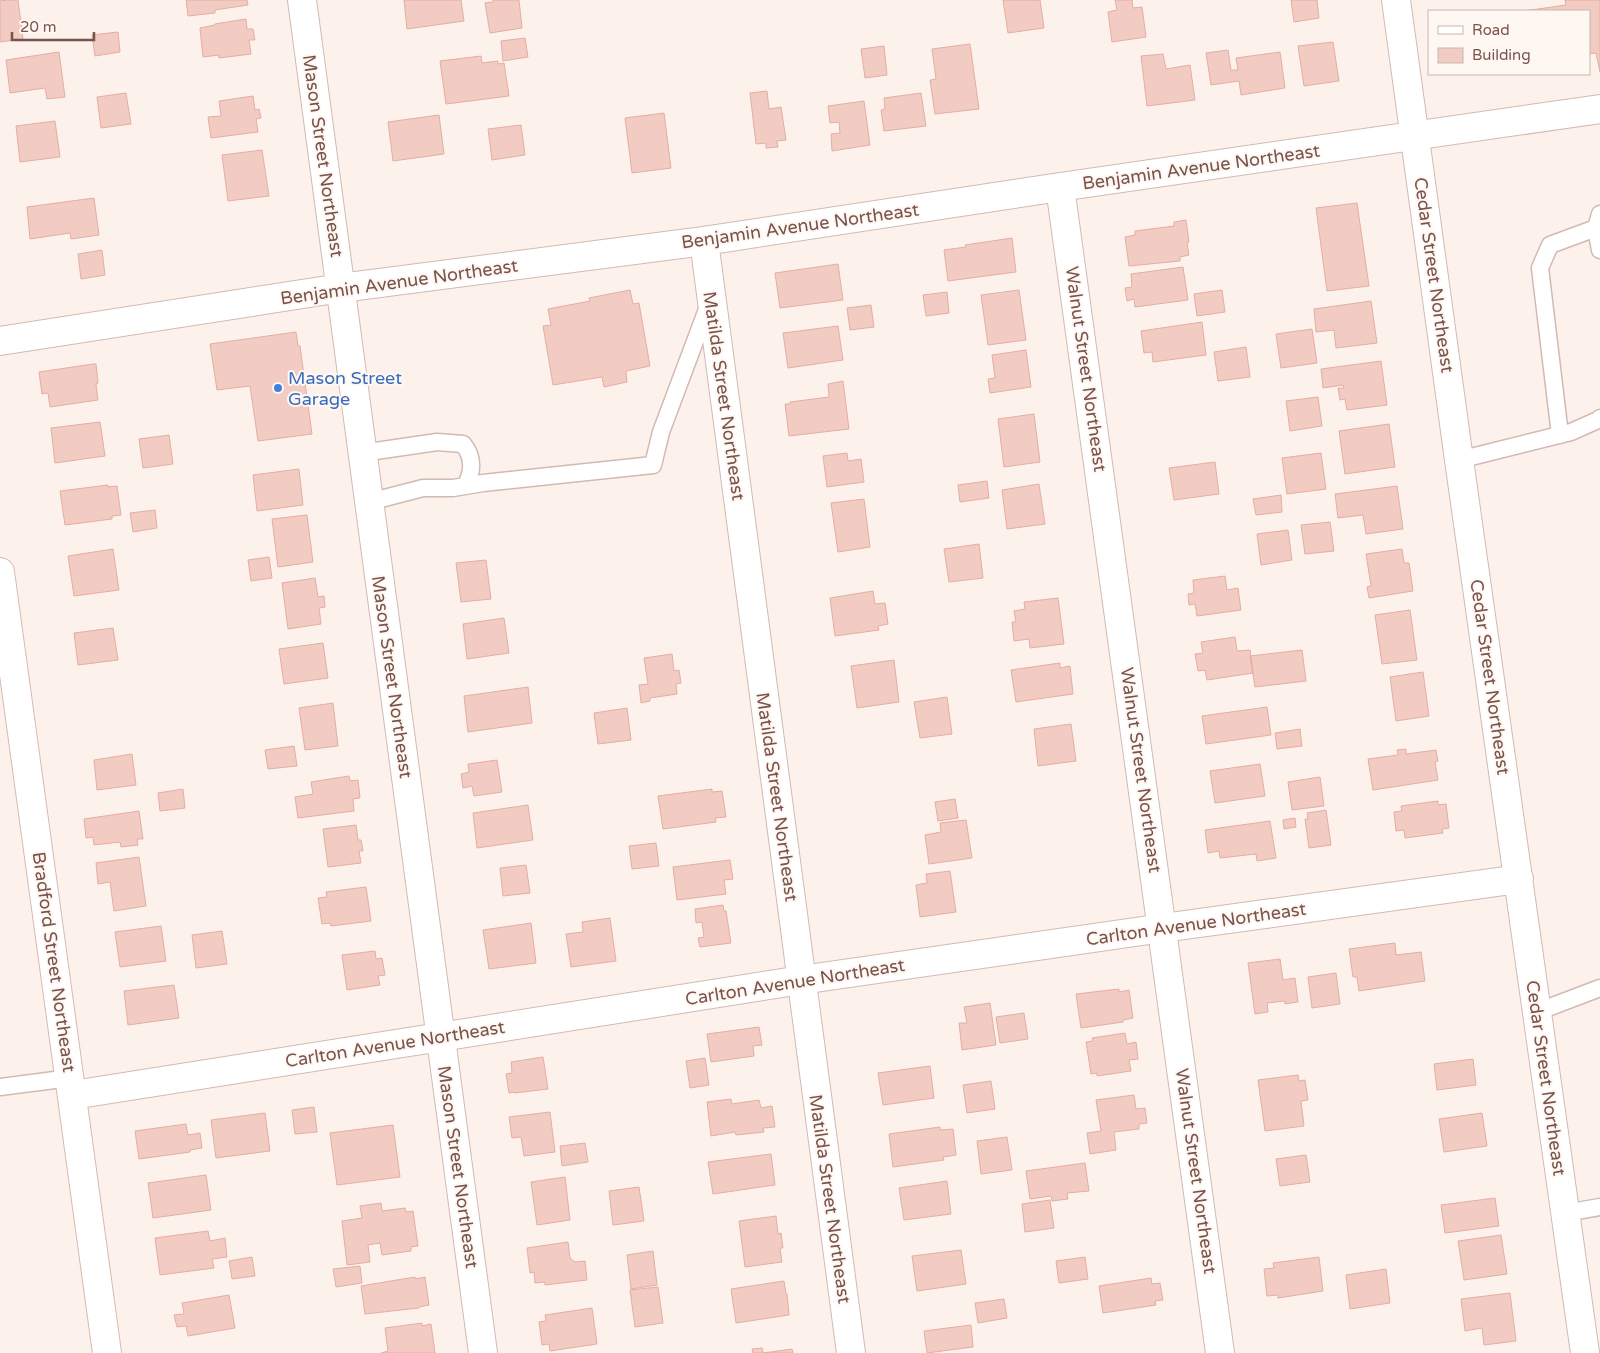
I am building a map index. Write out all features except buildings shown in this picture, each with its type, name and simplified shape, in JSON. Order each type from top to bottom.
[{"type":"street","name":"Mason Street Northeast","points":[[302,0],[483,1353]]},
{"type":"street","name":"Cedar Street Northeast","points":[[1396,0],[1585,1353]]},
{"type":"street","name":"Benjamin Avenue Northeast","points":[[0,341],[341,288],[704,241],[1060,187],[1600,109]]},
{"type":"street","name":"Walnut Street Northeast","points":[[1060,187],[1220,1353]]},
{"type":"street","name":"Matilda Street Northeast","points":[[704,241],[851,1353]]},
{"type":"street","name":"Bradford Street Northeast","points":[[0,572],[107,1353]]},
{"type":"street","name":"Carlton Avenue Northeast","points":[[71,1087],[441,1037],[801,980],[1519,879]]},
{"type":"lane","points":[[1560,435],[1540,268],[1550,246],[1598,221],[1600,250]]},
{"type":"lane","points":[[369,502],[423,488],[465,486],[653,465],[661,432],[711,298]]},
{"type":"lane","points":[[1459,460],[1572,432],[1600,418]]},
{"type":"lane","points":[[362,453],[437,442],[463,444],[469,450],[472,467],[471,477],[465,486]]},
{"type":"lane","points":[[1537,1012],[1600,988]]},
{"type":"lane","points":[[0,1087],[71,1087]]},
{"type":"lane","points":[[1564,1212],[1600,1207]]},
{"type":"place","name":"Mason Street Garage","points":[[278,388]]}]
